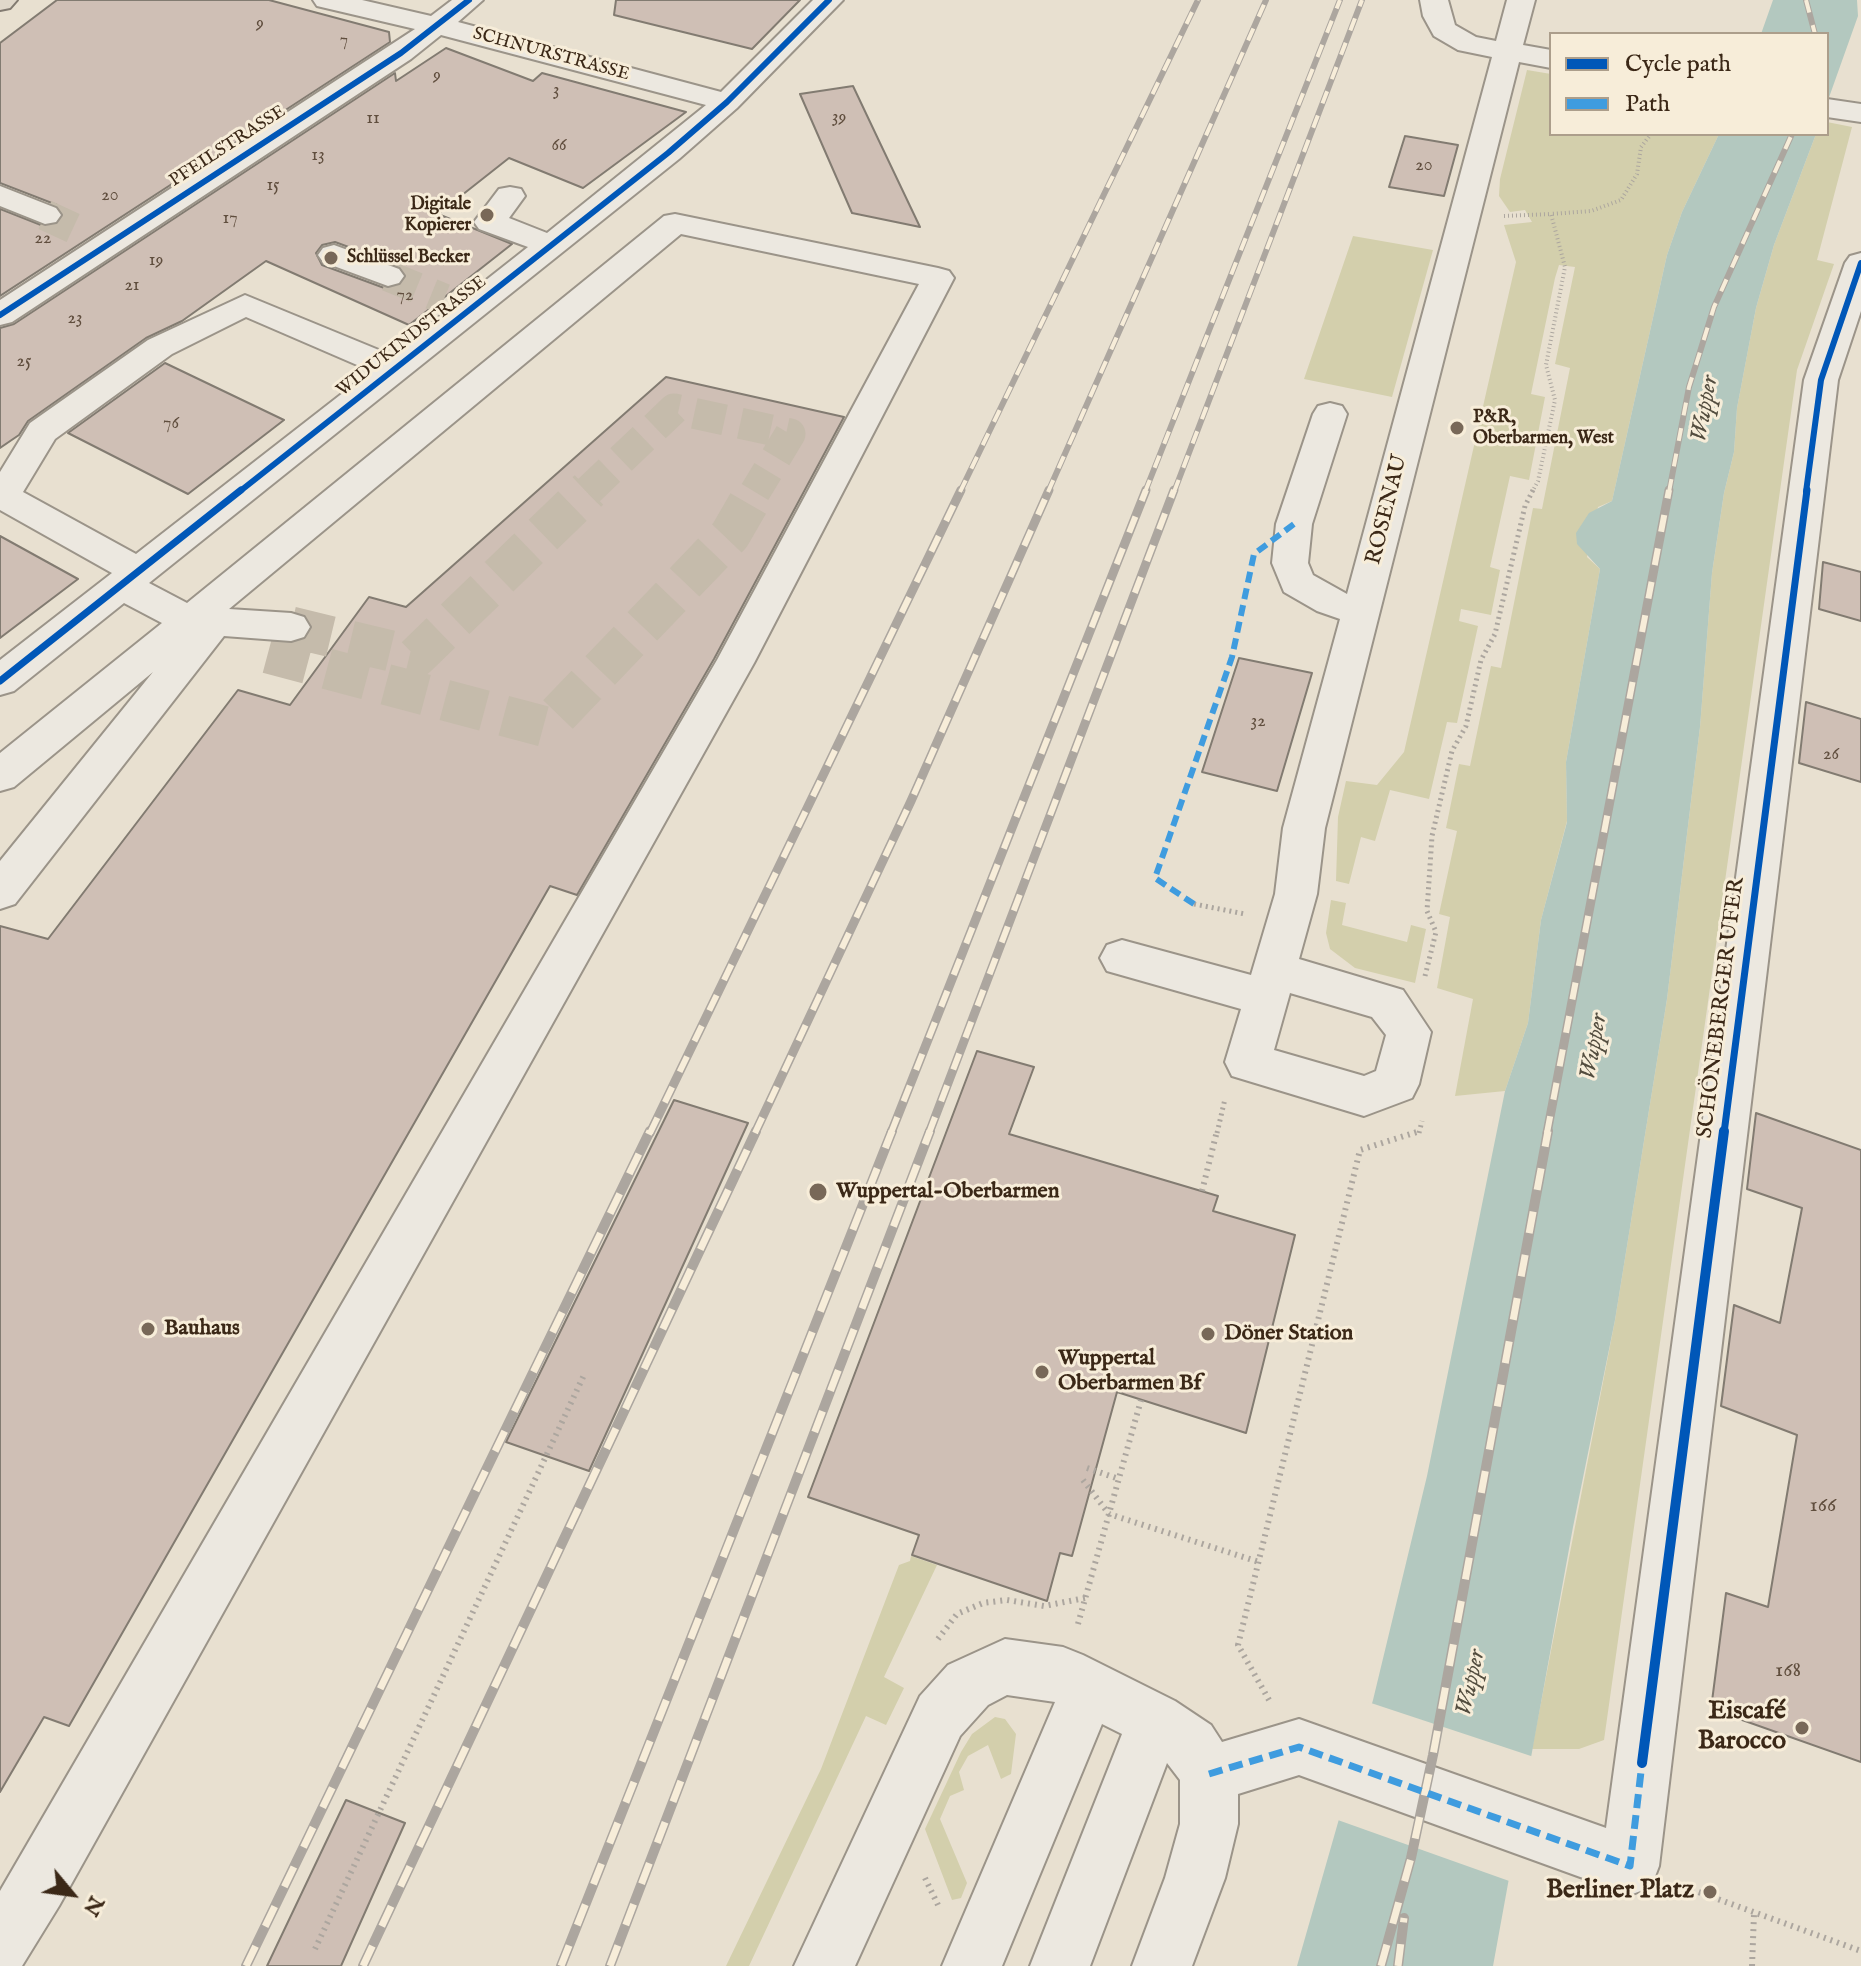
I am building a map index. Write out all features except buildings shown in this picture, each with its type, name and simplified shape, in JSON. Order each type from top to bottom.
[{"type":"street","name":"SCHNURSTRASSE","points":[[327,0],[464,32],[727,102]]},
{"type":"street","name":"PFEILSTRASSE","points":[[0,315],[98,238],[401,53],[469,0]]},
{"type":"street","name":"WIDUKINDSTRASSE","points":[[0,681],[396,369],[457,306],[553,246],[727,102],[829,0]]},
{"type":"street","points":[[1434,0],[1444,30],[1468,44],[1549,59]]},
{"type":"street","name":"ROSENAU","points":[[1248,1062],[1296,894],[1304,828],[1375,598],[1506,51],[1521,0]]},
{"type":"street","points":[[0,195],[45,215]]},
{"type":"street","points":[[510,196],[490,222],[553,246]]},
{"type":"street","points":[[0,776],[199,625],[675,223],[938,278],[735,663],[46,1871],[0,1946]]},
{"type":"street","points":[[334,255],[388,276]]},
{"type":"street","name":"SCHÖNEBERGER UFER","points":[[1630,1866],[1821,380],[1861,263]]},
{"type":"street","points":[[279,640],[199,625],[3,496],[42,431],[160,347],[245,305],[396,369]]},
{"type":"street","points":[[1330,414],[1294,524],[1290,563],[1297,583],[1330,602],[1375,598]]},
{"type":"street","points":[[0,892],[199,625]]},
{"type":"street","points":[[1122,958],[1387,1003],[1409,1032],[1396,1084],[1364,1096],[1248,1062]]},
{"type":"street","points":[[824,1966],[940,1716],[968,1685],[1005,1667],[1076,1682],[1155,1721],[1191,1745],[1209,1774],[1209,1824],[1195,1878],[1162,1966]]},
{"type":"street","points":[[977,1956],[1076,1682]]},
{"type":"street","points":[[1060,1966],[1155,1721]]},
{"type":"street","points":[[1209,1774],[1292,1749],[1630,1866]]},
{"type":"path","points":[[1512,217],[1591,211],[1621,200],[1637,174],[1641,147],[1649,136]]},
{"type":"path","points":[[1423,984],[1436,932],[1427,911],[1432,836],[1452,751],[1466,726],[1481,660],[1495,634],[1525,506],[1538,481],[1555,400],[1546,365],[1565,267],[1551,214]]},
{"type":"path","points":[[1202,1191],[1226,1097],[1248,1062]]},
{"type":"path","points":[[1292,1749],[1269,1699],[1238,1645],[1360,1150],[1419,1133],[1423,1118]]},
{"type":"path","points":[[315,1949],[584,1375]]},
{"type":"path","points":[[1076,1682],[1109,1514],[1141,1400]]},
{"type":"path","points":[[1087,1468],[1119,1479]]},
{"type":"path","points":[[1083,1480],[1109,1514],[1259,1562]]},
{"type":"path","points":[[883,1837],[913,1853],[949,1926],[977,1956]]},
{"type":"path","points":[[1630,1866],[1861,1951]]},
{"type":"path","points":[[1752,1966],[1754,1914]]},
{"type":"shaded area","points":[[1527,70],[1549,74],[1549,136],[1718,136],[1682,212],[1667,255],[1612,501],[1598,507],[1587,557],[1600,569],[1566,762],[1567,821],[1541,920],[1528,1023],[1505,1091],[1455,1096],[1473,999],[1437,988],[1450,917],[1439,914],[1457,831],[1446,828],[1459,764],[1470,766],[1491,666],[1501,668],[1533,508],[1542,509],[1570,368],[1555,364],[1575,267],[1559,265],[1555,278],[1531,394],[1545,397],[1529,480],[1510,476],[1490,567],[1500,570],[1491,615],[1461,609],[1459,621],[1478,626],[1457,723],[1447,722],[1429,799],[1390,790],[1375,841],[1361,837],[1349,884],[1336,881],[1338,817],[1346,781],[1377,785],[1404,752],[1516,262],[1504,225],[1532,222],[1525,210],[1510,212],[1499,196],[1500,179]]},
{"type":"shaded area","points":[[1829,122],[1852,127],[1817,260],[1834,264],[1797,370],[1604,1740],[1579,1749],[1532,1749],[1615,1320],[1667,999],[1700,727],[1712,573],[1724,493],[1734,452],[1737,408],[1756,308],[1774,245],[1815,136],[1829,136]]},
{"type":"shaded area","points":[[1353,236],[1433,250],[1392,397],[1304,379]]},
{"type":"shaded area","points":[[1331,900],[1346,903],[1342,925],[1407,942],[1411,925],[1426,929],[1415,983],[1355,968],[1330,949],[1326,933]]},
{"type":"shaded area","points":[[911,1556],[937,1565],[884,1677],[904,1688],[886,1725],[866,1716],[749,1966],[726,1966],[821,1769],[899,1565],[910,1561]]},
{"type":"shaded area","points":[[995,1717],[1005,1719],[1016,1734],[1011,1774],[1001,1779],[988,1745],[968,1756],[959,1772],[964,1790],[950,1796],[940,1819],[967,1883],[961,1898],[952,1900],[925,1829],[972,1734]]},
{"type":"water","points":[[1773,0],[1857,0],[1858,16],[1829,97],[1829,32],[1762,32]]},
{"type":"water","name":"Wupper","points":[[1718,136],[1815,136],[1774,245],[1756,308],[1737,408],[1734,452],[1724,493],[1712,573],[1700,727],[1667,999],[1615,1320],[1573,1527],[1493,1966],[1297,1966],[1373,1700],[1427,1476],[1505,1091],[1528,1023],[1541,920],[1567,822],[1566,762],[1600,569],[1577,544],[1576,533],[1589,513],[1612,501],[1667,255],[1682,212]]},
{"type":"pier","points":[[1368,1702],[1534,1757],[1512,1882],[1335,1819]]},
{"type":"tunnel","points":[[45,215],[86,234]]},
{"type":"tunnel","points":[[388,276],[444,299]]},
{"type":"tunnel","points":[[587,492],[674,409],[790,434],[755,492]]},
{"type":"tunnel","points":[[291,627],[416,657],[589,490]]},
{"type":"tunnel","points":[[268,653],[546,727],[730,535],[756,490]]},
{"type":"railway","points":[[960,492],[1198,0]]},
{"type":"railway","points":[[1048,492],[1266,0]]},
{"type":"railway","points":[[1145,492],[1340,0]]},
{"type":"railway","points":[[1174,492],[1362,0]]},
{"type":"railway","points":[[1806,0],[1814,32]]},
{"type":"railway","points":[[1669,492],[1689,387],[1714,307],[1791,136]]},
{"type":"railway","points":[[650,1133],[961,490]]},
{"type":"railway","points":[[755,1133],[911,801],[1049,490]]},
{"type":"railway","points":[[891,1133],[1146,490]]},
{"type":"railway","points":[[929,1133],[1174,490]]},
{"type":"railway","points":[[1547,1133],[1669,490]]},
{"type":"railway","points":[[246,1966],[650,1131]]},
{"type":"railway","points":[[363,1966],[756,1131]]},
{"type":"railway","points":[[561,1966],[892,1131]]},
{"type":"railway","points":[[610,1966],[930,1131]]},
{"type":"railway","points":[[1381,1966],[1411,1858],[1433,1755],[1548,1131]]},
{"type":"railway","points":[[1398,1966],[1404,1918]]},
{"type":"marked path","points":[[1194,904],[1155,878],[1232,657],[1254,554],[1294,524]]},
{"type":"marked path","points":[[1209,1774],[1299,1747],[1630,1866],[1642,1763]]},
{"type":"cycle path","points":[[0,315],[401,53],[469,0]]},
{"type":"cycle path","points":[[0,681],[668,153],[727,102],[829,0]]},
{"type":"cycle path","points":[[1642,1763],[1821,380],[1861,263]]},
{"type":"place","name":"Digitale Kopierer","points":[[487,215]]},
{"type":"place","name":"Schlüssel Becker","points":[[331,258]]},
{"type":"place","name":"P&R, Oberbarmen, West","points":[[1457,428]]},
{"type":"place","name":"Wuppertal-Oberbarmen","points":[[818,1192]]},
{"type":"place","name":"Bauhaus","points":[[148,1329]]},
{"type":"place","name":"Döner Station","points":[[1208,1334]]},
{"type":"place","name":"Wuppertal Oberbarmen Bf","points":[[1042,1372]]},
{"type":"place","name":"Eiscafé Barocco","points":[[1802,1728]]},
{"type":"place","name":"Berliner Platz","points":[[1710,1892]]}]
